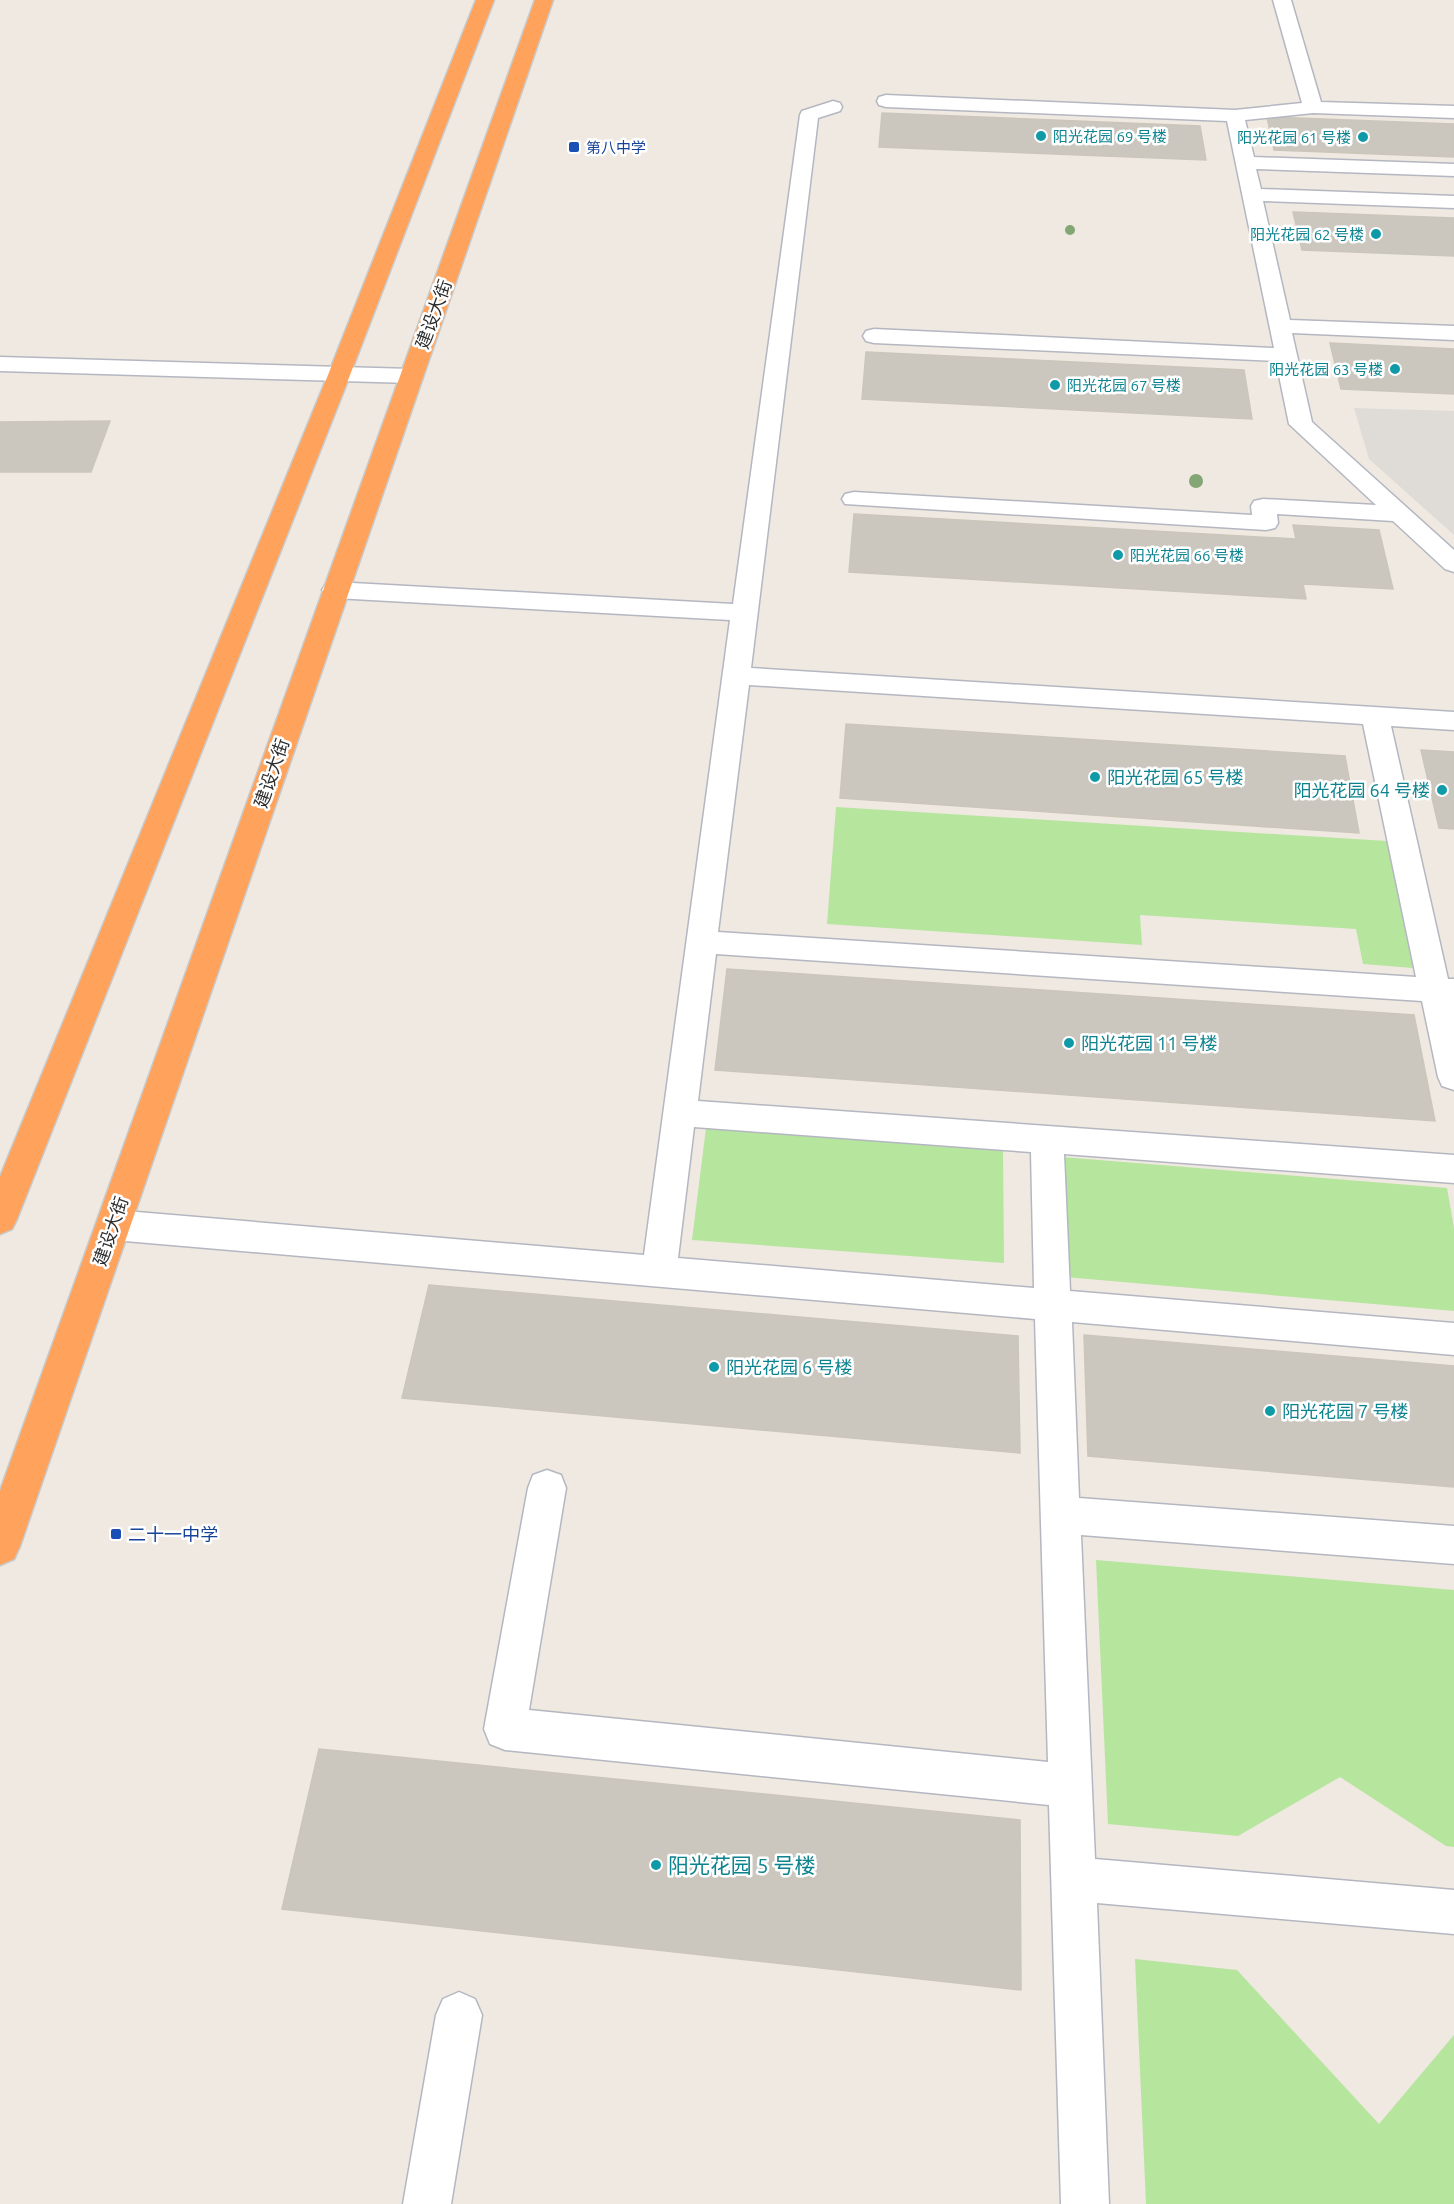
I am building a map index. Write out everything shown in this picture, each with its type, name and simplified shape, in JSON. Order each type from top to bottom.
[{"type":"highway","points":[[0,1219],[339,375],[485,0]]},
{"type":"highway","name":"建设大街","points":[[0,1546],[544,0]]},
{"type":"street","points":[[1282,0],[1313,107]]},
{"type":"street","points":[[886,101],[1235,116],[1313,107],[1454,112]]},
{"type":"street","points":[[660,1272],[809,115],[833,107]]},
{"type":"street","points":[[1235,116],[1301,424],[1454,564]]},
{"type":"street","points":[[1245,163],[1454,170]]},
{"type":"street","points":[[1252,195],[1454,202]]},
{"type":"street","points":[[1280,326],[1454,333]]},
{"type":"street","points":[[874,336],[1287,355]]},
{"type":"street","points":[[0,364],[411,376]]},
{"type":"street","points":[[854,499],[1266,523],[1263,506],[1399,514]]},
{"type":"street","points":[[336,590],[744,614]]},
{"type":"street","points":[[736,676],[1454,721]]},
{"type":"street","points":[[1375,716],[1444,990],[1454,1077]]},
{"type":"street","points":[[702,942],[1444,990]]},
{"type":"street","points":[[680,1113],[1454,1169]]},
{"type":"street","points":[[1047,1140],[1085,2204]]},
{"type":"street","points":[[113,1225],[1454,1339]]},
{"type":"street","points":[[547,1488],[505,1729],[1070,1786]]},
{"type":"street","points":[[1060,1515],[1454,1545]]},
{"type":"street","points":[[1074,1879],[1454,1912]]},
{"type":"street","points":[[427,2204],[459,2015]]},
{"type":"green space","points":[[836,807],[1387,841],[1413,968],[1363,964],[1356,929],[1140,915],[1142,945],[827,924]]},
{"type":"green space","points":[[706,1128],[1003,1150],[1004,1263],[692,1240]]},
{"type":"green space","points":[[1062,1157],[1447,1188],[1454,1228],[1454,1311],[1065,1277]]},
{"type":"green space","points":[[1096,1560],[1454,1590],[1454,1847],[1446,1846],[1340,1777],[1238,1836],[1108,1824]]},
{"type":"green space","points":[[1135,1959],[1237,1970],[1379,2124],[1454,2035],[1454,2204],[1146,2204]]},
{"type":"shaded area","points":[[1354,408],[1454,411],[1454,535],[1369,459]]},
{"type":"building","name":"阳光花园 69 号楼","points":[[882,113],[1200,126],[1206,160],[879,147]]},
{"type":"building","name":"阳光花园 61 号楼","points":[[1267,117],[1454,124],[1454,157],[1274,150]]},
{"type":"building","name":"阳光花园 62 号楼","points":[[1293,212],[1454,218],[1454,256],[1302,250]]},
{"type":"building","name":"阳光花园 63 号楼","points":[[1330,343],[1454,349],[1454,394],[1341,389]]},
{"type":"building","name":"阳光花园 67 号楼","points":[[866,352],[1244,370],[1252,419],[862,399]]},
{"type":"building","points":[[110,421],[91,472],[0,472],[0,422]]},
{"type":"building","name":"阳光花园 66 号楼","points":[[854,514],[1296,539],[1293,525],[1379,530],[1393,589],[1303,584],[1306,599],[849,572]]},
{"type":"building","name":"阳光花园 65 号楼","points":[[846,724],[1345,756],[1359,833],[840,798]]},
{"type":"building","name":"阳光花园 64 号楼","points":[[1421,750],[1454,752],[1454,829],[1439,828]]},
{"type":"building","name":"阳光花园 11 号楼","points":[[727,969],[1414,1015],[1435,1121],[715,1070]]},
{"type":"building","name":"阳光花园 6 号楼","points":[[429,1285],[1018,1336],[1020,1453],[402,1398]]},
{"type":"building","name":"阳光花园 7 号楼","points":[[1084,1335],[1454,1366],[1454,1487],[1088,1456]]},
{"type":"building","name":"阳光花园 5 号楼","points":[[319,1749],[1020,1820],[1021,1990],[282,1909]]},
{"type":"place","name":"阳光花园 69 号楼","points":[[1041,136]]},
{"type":"place","name":"阳光花园 61 号楼","points":[[1363,137]]},
{"type":"place","name":"第八中学","points":[[574,147]]},
{"type":"place","name":"阳光花园 62 号楼","points":[[1376,234]]},
{"type":"place","name":"阳光花园 63 号楼","points":[[1395,369]]},
{"type":"place","name":"阳光花园 67 号楼","points":[[1055,385]]},
{"type":"place","name":"阳光花园 66 号楼","points":[[1118,555]]},
{"type":"place","name":"阳光花园 65 号楼","points":[[1095,777]]},
{"type":"place","name":"阳光花园 64 号楼","points":[[1442,790]]},
{"type":"place","name":"阳光花园 11 号楼","points":[[1069,1043]]},
{"type":"place","name":"阳光花园 6 号楼","points":[[714,1367]]},
{"type":"place","name":"阳光花园 7 号楼","points":[[1270,1411]]},
{"type":"place","name":"二十一中学","points":[[116,1534]]},
{"type":"place","name":"阳光花园 5 号楼","points":[[656,1865]]}]
